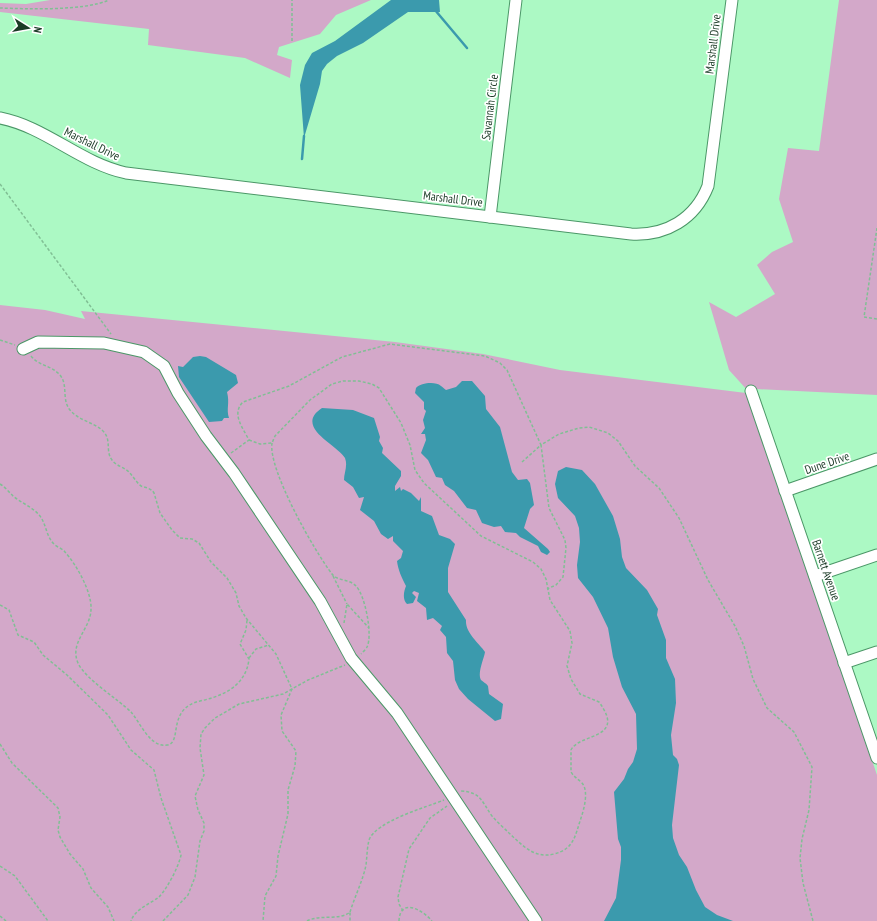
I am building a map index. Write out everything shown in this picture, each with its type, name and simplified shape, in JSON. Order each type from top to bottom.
[{"type":"street","name":"Savannah Circle","points":[[490,217],[516,0]]},
{"type":"street","name":"Marshall Drive","points":[[0,118],[35,130],[98,164],[126,173],[639,235],[661,232],[686,218],[700,201],[710,178],[732,0]]},
{"type":"street","points":[[24,349],[38,342],[104,343],[144,352],[164,366],[178,393],[320,601],[353,661],[397,713],[536,921]]},
{"type":"street","name":"Barnett Avenue","points":[[751,391],[844,663],[876,751]]},
{"type":"street","name":"Dune Drive","points":[[786,491],[877,459]]},
{"type":"street","points":[[815,576],[877,555]]},
{"type":"street","points":[[844,663],[877,652]]},
{"type":"path","points":[[0,8],[25,9],[92,6],[110,0]]},
{"type":"path","points":[[292,0],[292,41]]},
{"type":"path","points":[[0,184],[120,346]]},
{"type":"path","points":[[877,228],[864,317],[877,319]]},
{"type":"path","points":[[874,249],[877,246]]},
{"type":"path","points":[[0,340],[7,341],[24,349],[36,362],[50,367],[59,374],[65,383],[66,401],[70,410],[82,420],[98,427],[105,433],[108,439],[109,453],[112,460],[127,471],[140,485],[154,493],[160,512],[178,536],[192,539],[199,543],[211,562],[230,582],[239,606],[246,618],[270,645],[292,689],[281,715],[282,731],[296,752],[296,766],[288,790],[288,814],[278,856],[276,876],[265,896],[263,921]]},
{"type":"path","points":[[272,443],[260,444],[249,440],[237,414],[238,408],[243,402],[289,386],[342,357],[395,344],[485,356],[500,363],[510,376],[541,445],[548,508],[564,540],[566,548],[563,577],[556,585],[547,589]]},
{"type":"path","points":[[369,628],[347,604],[333,576],[294,512],[274,462],[272,443],[275,436],[310,400],[328,386],[337,382],[348,380],[374,385],[383,392],[401,423],[410,445],[414,470],[420,479],[481,536],[537,565],[544,576],[550,600],[570,631],[572,643],[567,666],[571,679],[580,694],[599,702],[604,710],[607,722],[605,728],[596,736],[578,742],[572,750],[571,772],[583,785],[585,794],[575,840],[570,846],[561,852],[550,855],[529,851],[492,816],[484,802],[476,794],[462,791],[456,792],[448,805],[430,818],[409,849],[398,897],[399,904],[403,911]]},
{"type":"path","points":[[522,462],[541,445],[559,434],[579,428],[589,428],[608,433],[618,441],[635,466],[659,488],[679,518],[708,580],[735,626],[744,646],[753,678],[767,708],[794,732],[812,767],[809,810],[802,839],[800,858],[803,883],[813,921]]},
{"type":"path","points":[[225,461],[231,453],[249,440]]},
{"type":"path","points":[[0,484],[41,516],[50,538],[54,544],[66,553],[88,590],[91,615],[88,624],[76,644],[75,650],[78,664],[113,698],[129,710],[147,734],[156,742],[163,746],[173,743],[176,738],[175,724],[181,713],[194,703],[212,699],[234,688],[243,678],[249,659],[256,649],[270,645]]},
{"type":"path","points":[[163,921],[188,895],[195,877],[200,841],[204,831],[204,823],[198,810],[195,796],[204,771],[200,748],[203,731],[215,718],[238,704],[275,696],[308,680],[339,669],[353,661],[367,646],[369,628],[363,598],[357,586],[346,580],[333,576]]},
{"type":"path","points":[[342,642],[347,604]]},
{"type":"path","points":[[0,605],[9,610],[18,635],[34,642],[43,655],[67,675],[108,715],[131,750],[151,767],[155,773],[161,798],[181,855],[178,864],[162,893],[136,913],[131,921]]},
{"type":"path","points":[[246,618],[246,630],[240,644],[249,659]]},
{"type":"path","points":[[0,744],[12,763],[58,808],[60,818],[58,830],[60,836],[70,854],[83,869],[91,888],[108,907],[114,921]]},
{"type":"path","points":[[350,921],[350,912],[366,866],[369,839],[375,832],[392,821],[420,808],[443,801],[453,796]]},
{"type":"path","points":[[0,866],[15,876],[48,921]]},
{"type":"path","points":[[399,921],[400,915],[403,911],[409,908],[419,909],[432,921]]},
{"type":"path","points":[[307,921],[318,917],[341,917],[350,912]]},
{"type":"path","points":[[0,916],[6,921]]},
{"type":"shaded area","points":[[50,0],[371,0],[336,15],[320,34],[279,47],[277,55],[292,60],[290,78],[245,58],[148,45],[149,29],[0,12],[0,3],[26,4]]},
{"type":"shaded area","points":[[839,0],[877,0],[877,395],[756,389],[748,391],[729,370],[709,302],[736,317],[775,294],[757,265],[772,252],[793,242],[779,199],[788,148],[819,151]]},
{"type":"shaded area","points":[[0,305],[45,310],[85,319],[81,311],[395,342],[483,354],[560,370],[746,393],[877,775],[877,921],[0,921]]},
{"type":"water","points":[[391,0],[439,0],[440,12],[408,12],[363,43],[337,56],[327,64],[322,71],[320,84],[304,138],[300,85],[305,65],[312,53],[335,41]]},
{"type":"water","points":[[193,357],[206,357],[236,375],[238,383],[227,392],[229,418],[224,418],[222,421],[209,422],[179,377],[178,366],[183,367]]},
{"type":"water","points":[[462,381],[472,381],[485,396],[486,409],[500,427],[512,472],[518,480],[527,479],[530,483],[534,505],[530,509],[524,528],[548,549],[550,552],[547,555],[541,552],[538,546],[520,537],[516,533],[505,532],[501,526],[494,527],[482,523],[476,510],[467,508],[454,491],[445,485],[442,478],[436,477],[428,460],[421,453],[426,440],[425,434],[421,434],[425,428],[423,420],[426,411],[424,409],[424,402],[415,393],[416,388],[421,385],[432,383],[442,386],[446,390],[456,387]]},
{"type":"water","points":[[322,408],[353,410],[374,418],[380,437],[379,441],[383,448],[382,453],[401,471],[401,476],[395,486],[395,491],[400,487],[401,491],[403,489],[411,493],[419,501],[421,497],[421,511],[432,516],[439,535],[450,539],[455,544],[448,568],[448,592],[466,620],[466,625],[470,633],[485,652],[480,670],[480,677],[481,680],[488,686],[489,694],[503,704],[501,719],[495,721],[468,699],[459,689],[455,680],[453,661],[447,653],[446,637],[440,630],[442,626],[433,618],[427,620],[426,608],[417,601],[419,593],[414,591],[412,593],[416,597],[413,603],[407,604],[405,602],[404,595],[406,586],[399,571],[397,561],[401,558],[403,551],[393,541],[393,536],[388,539],[381,534],[374,521],[360,510],[364,497],[359,498],[353,487],[344,480],[346,467],[345,458],[320,435],[312,422],[314,415]]},
{"type":"water","points":[[566,467],[582,470],[595,484],[613,516],[620,539],[622,557],[626,568],[647,590],[658,609],[657,615],[666,640],[666,658],[675,679],[676,703],[671,735],[673,755],[677,759],[679,765],[672,825],[673,838],[679,855],[687,867],[696,890],[705,907],[717,915],[733,921],[604,921],[616,898],[621,860],[621,847],[618,839],[614,792],[624,779],[633,762],[637,749],[636,714],[622,687],[613,657],[608,628],[593,597],[578,578],[577,565],[580,542],[579,528],[575,516],[558,498],[555,484],[558,471]]},
{"type":"waterway","points":[[435,10],[467,48]]},
{"type":"waterway","points":[[302,159],[304,136]]}]
